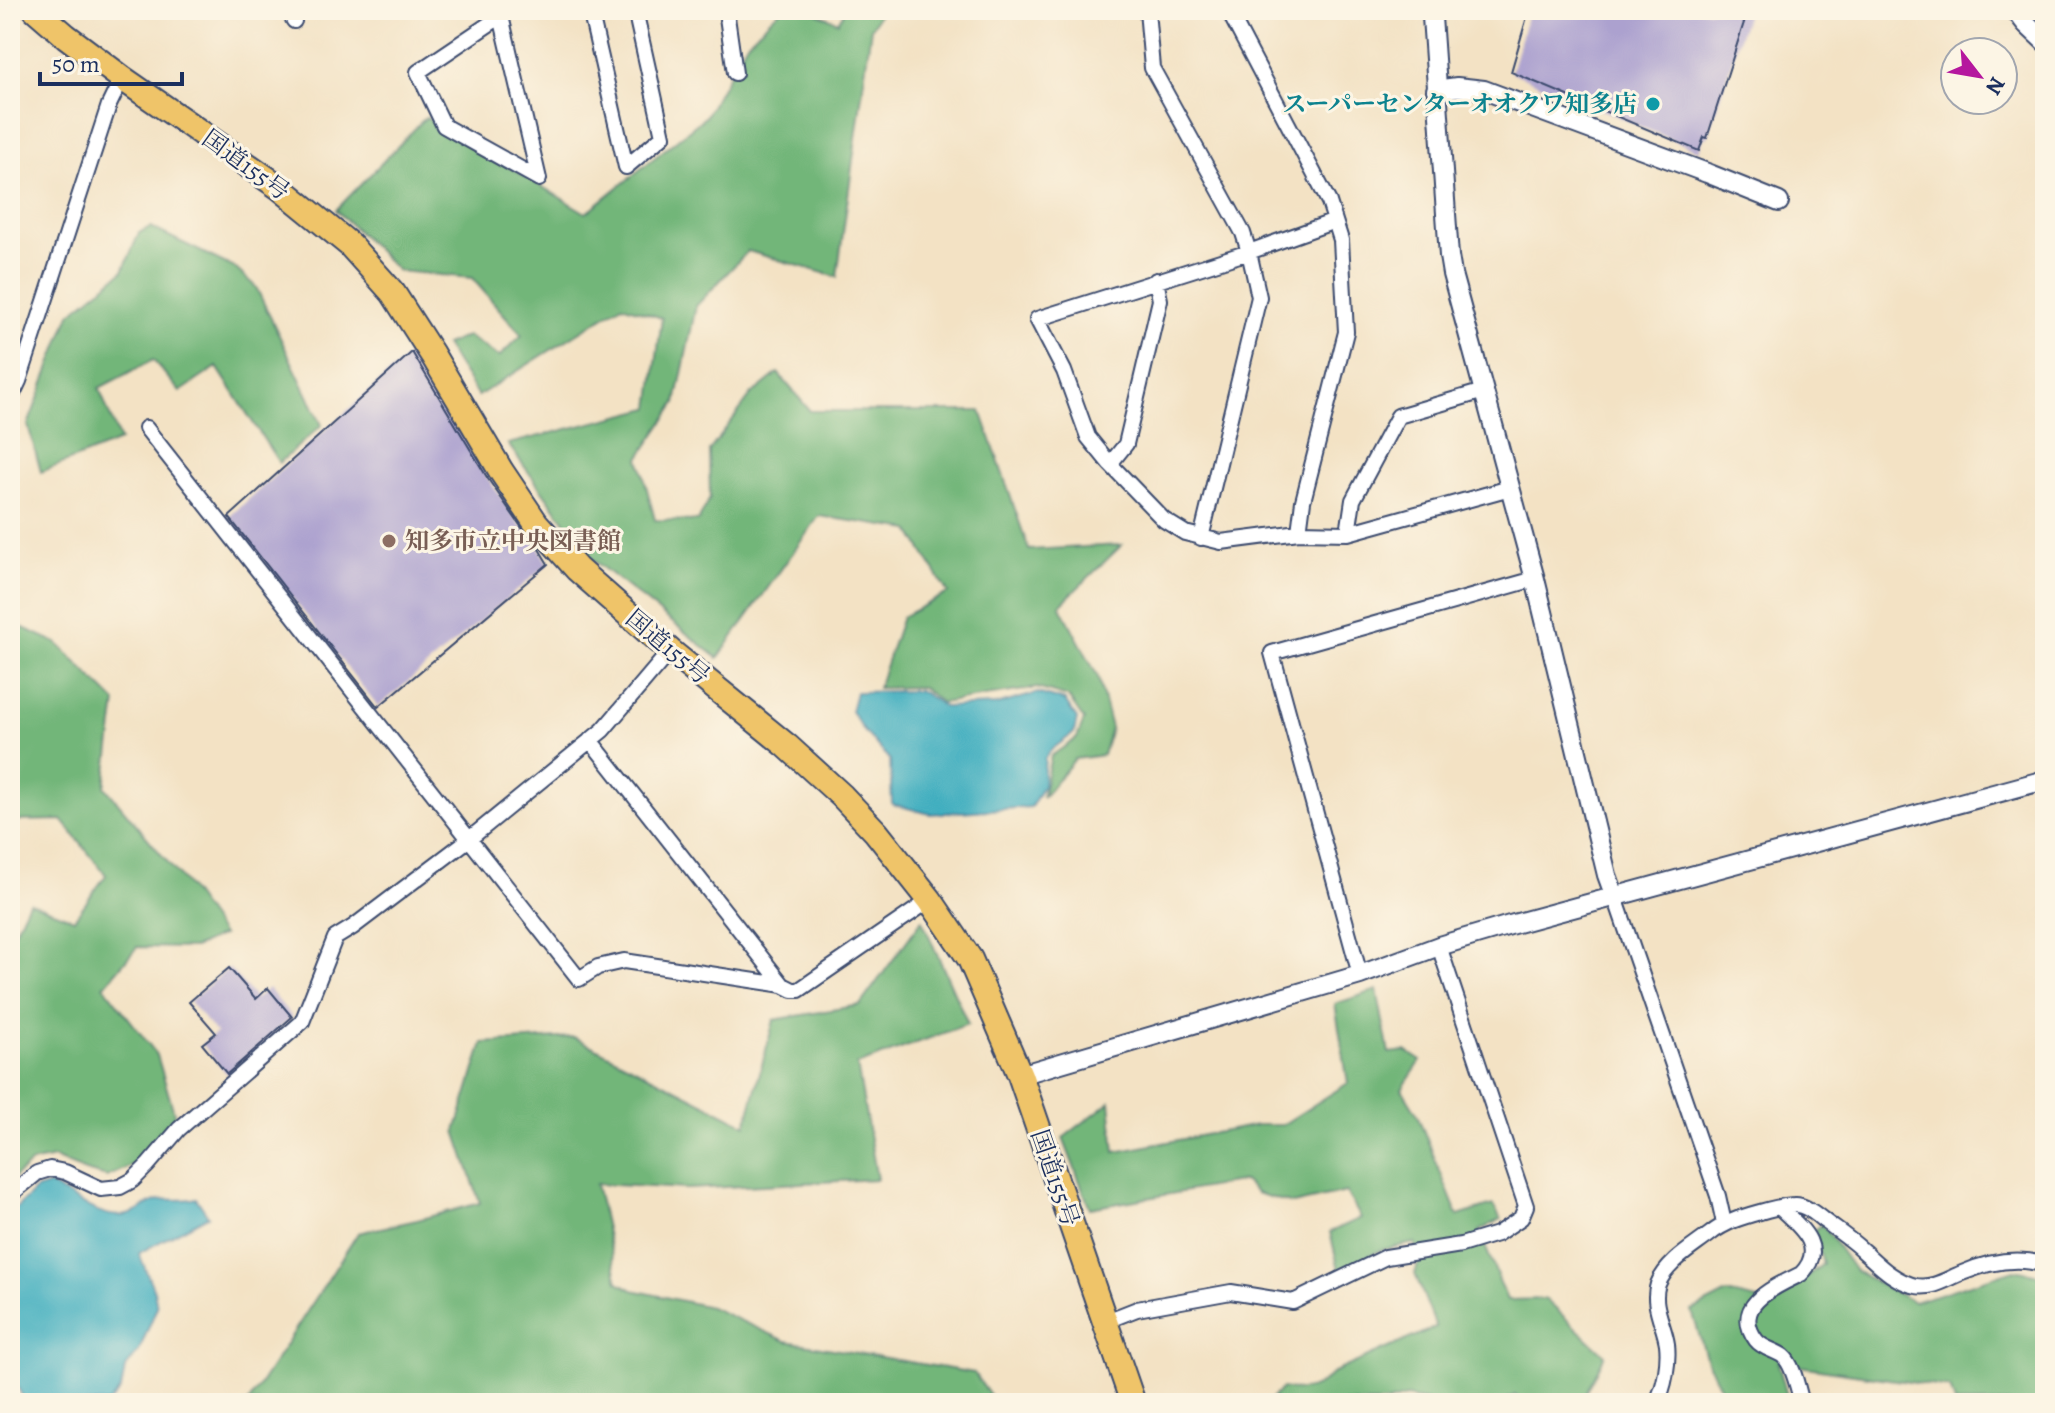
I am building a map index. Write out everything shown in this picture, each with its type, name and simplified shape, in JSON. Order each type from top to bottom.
[{"type":"highway","name":"国道155号","points":[[36,10],[122,78],[279,187],[350,245],[393,293],[536,523],[577,569],[842,796],[876,832],[930,900],[970,959],[1020,1075],[1133,1403]]},
{"type":"street","points":[[590,10],[626,167],[663,136],[635,10]]},
{"type":"street","points":[[726,10],[735,73]]},
{"type":"street","points":[[1147,10],[1152,68],[1243,233],[1259,297],[1201,538]]},
{"type":"street","points":[[1228,10],[1329,202],[1341,240],[1346,332],[1303,501],[1299,532]]},
{"type":"street","points":[[1433,10],[1449,256],[1535,579],[1598,838],[1615,897],[1718,1196],[1724,1223]]},
{"type":"street","points":[[2015,10],[2045,42]]},
{"type":"street","points":[[506,13],[539,179],[444,126],[418,72],[506,13]]},
{"type":"street","points":[[10,400],[19,381],[109,105],[122,78]]},
{"type":"street","points":[[1436,90],[1457,87],[1484,90],[1779,202]]},
{"type":"street","points":[[1335,221],[1249,252],[1037,319],[1064,371],[1088,437],[1164,520],[1185,533],[1221,542],[1299,532],[1348,533],[1510,488]]},
{"type":"street","points":[[1110,464],[1126,444],[1160,300],[1156,280]]},
{"type":"street","points":[[1348,533],[1353,500],[1398,416],[1484,391]]},
{"type":"street","points":[[146,428],[579,979],[598,967],[624,961],[799,990],[930,900]]},
{"type":"street","points":[[1360,975],[1272,653],[1535,579]]},
{"type":"street","points":[[10,1195],[37,1173],[50,1169],[65,1172],[101,1189],[120,1187],[133,1180],[179,1129],[302,1022],[335,938],[468,840],[603,730],[670,651]]},
{"type":"street","points":[[590,740],[783,985]]},
{"type":"street","points":[[1020,1075],[1360,975],[1439,946],[2045,780]]},
{"type":"street","points":[[1104,1322],[1137,1309],[1231,1292],[1293,1302],[1386,1257],[1461,1245],[1497,1234],[1521,1218],[1526,1206],[1439,946]]},
{"type":"street","points":[[1656,1403],[1666,1364],[1667,1344],[1657,1310],[1657,1287],[1673,1263],[1724,1223],[1763,1211],[1798,1205],[1860,1248],[1881,1268],[1902,1281],[1918,1286],[1929,1287],[2004,1261],[2020,1260],[2045,1265]]},
{"type":"street","points":[[1780,1208],[1809,1237],[1811,1260],[1801,1274],[1761,1295],[1754,1304],[1749,1322],[1757,1341],[1784,1357],[1791,1368],[1802,1403]]},
{"type":"green space","points":[[780,10],[810,10],[838,22],[845,10],[881,10],[871,28],[837,277],[748,251],[696,306],[676,403],[639,458],[655,520],[698,521],[710,498],[709,451],[752,394],[778,373],[810,411],[981,411],[1029,550],[1122,545],[1060,605],[1098,677],[1111,728],[1103,755],[1075,759],[1042,798],[1051,756],[1077,738],[1084,720],[1068,697],[1037,688],[941,703],[922,687],[878,688],[902,617],[948,593],[910,530],[819,516],[718,658],[593,560],[508,444],[650,408],[662,318],[622,305],[478,396],[445,345],[467,336],[499,357],[522,335],[472,278],[398,271],[336,210],[426,117],[586,213],[705,117],[747,42]]},
{"type":"green space","points":[[150,227],[235,268],[256,287],[322,425],[279,463],[217,367],[180,392],[153,360],[99,388],[120,441],[41,472],[28,425],[70,314],[123,271],[139,233]]},
{"type":"green space","points":[[10,622],[57,643],[116,702],[105,787],[186,884],[222,935],[194,948],[137,947],[104,986],[157,1055],[175,1116],[135,1164],[107,1177],[54,1158],[31,1163],[10,1181],[10,941],[29,902],[74,919],[106,875],[62,820],[10,821]]},
{"type":"green space","points":[[922,920],[968,1024],[857,1065],[877,1179],[688,1189],[596,1184],[618,1282],[633,1290],[710,1307],[786,1341],[974,1373],[995,1403],[248,1403],[358,1233],[480,1203],[456,1131],[483,1043],[574,1037],[746,1125],[774,1020],[860,1005]]},
{"type":"green space","points":[[1377,990],[1389,1053],[1406,1051],[1421,1061],[1402,1089],[1416,1112],[1458,1216],[1493,1205],[1501,1219],[1479,1231],[1507,1300],[1545,1299],[1605,1355],[1581,1403],[1523,1403],[1515,1395],[1498,1403],[1439,1403],[1406,1397],[1385,1403],[1282,1403],[1272,1398],[1282,1388],[1310,1389],[1334,1372],[1436,1327],[1415,1274],[1419,1261],[1415,1243],[1381,1250],[1339,1270],[1330,1232],[1361,1218],[1346,1192],[1293,1204],[1256,1193],[1244,1181],[1090,1208],[1063,1138],[1110,1102],[1115,1152],[1257,1125],[1282,1125],[1348,1083],[1335,1004]]},
{"type":"green space","points":[[1822,1224],[1855,1271],[1914,1302],[2014,1270],[2045,1276],[2045,1403],[1955,1403],[1950,1388],[1778,1363],[1789,1403],[1728,1403],[1707,1361],[1692,1311],[1727,1293],[1770,1303],[1823,1264],[1814,1230]]},
{"type":"water","points":[[921,691],[944,707],[996,705],[1038,693],[1065,701],[1077,719],[1074,733],[1045,758],[1043,786],[1031,807],[930,814],[892,804],[890,760],[851,711],[856,692]]},
{"type":"water","points":[[50,1185],[89,1207],[111,1215],[131,1214],[159,1200],[196,1198],[208,1216],[139,1253],[157,1307],[139,1351],[125,1369],[121,1389],[109,1403],[26,1403],[10,1373],[10,1214],[35,1190]]},
{"type":"building","name":"スーパーセンターオオクワ知多店","points":[[1529,10],[1748,10],[1707,138],[1704,137],[1699,151],[1511,72]]},
{"type":"building","name":"知多市立中央図書館","points":[[412,352],[488,479],[548,564],[378,707],[229,517]]},
{"type":"building","points":[[229,968],[256,999],[268,988],[292,1017],[227,1074],[202,1044],[216,1033],[189,1002]]},
{"type":"place","name":"スーパーセンターオオクワ知多店","points":[[1653,104]]},
{"type":"place","name":"知多市立中央図書館","points":[[389,541]]}]
